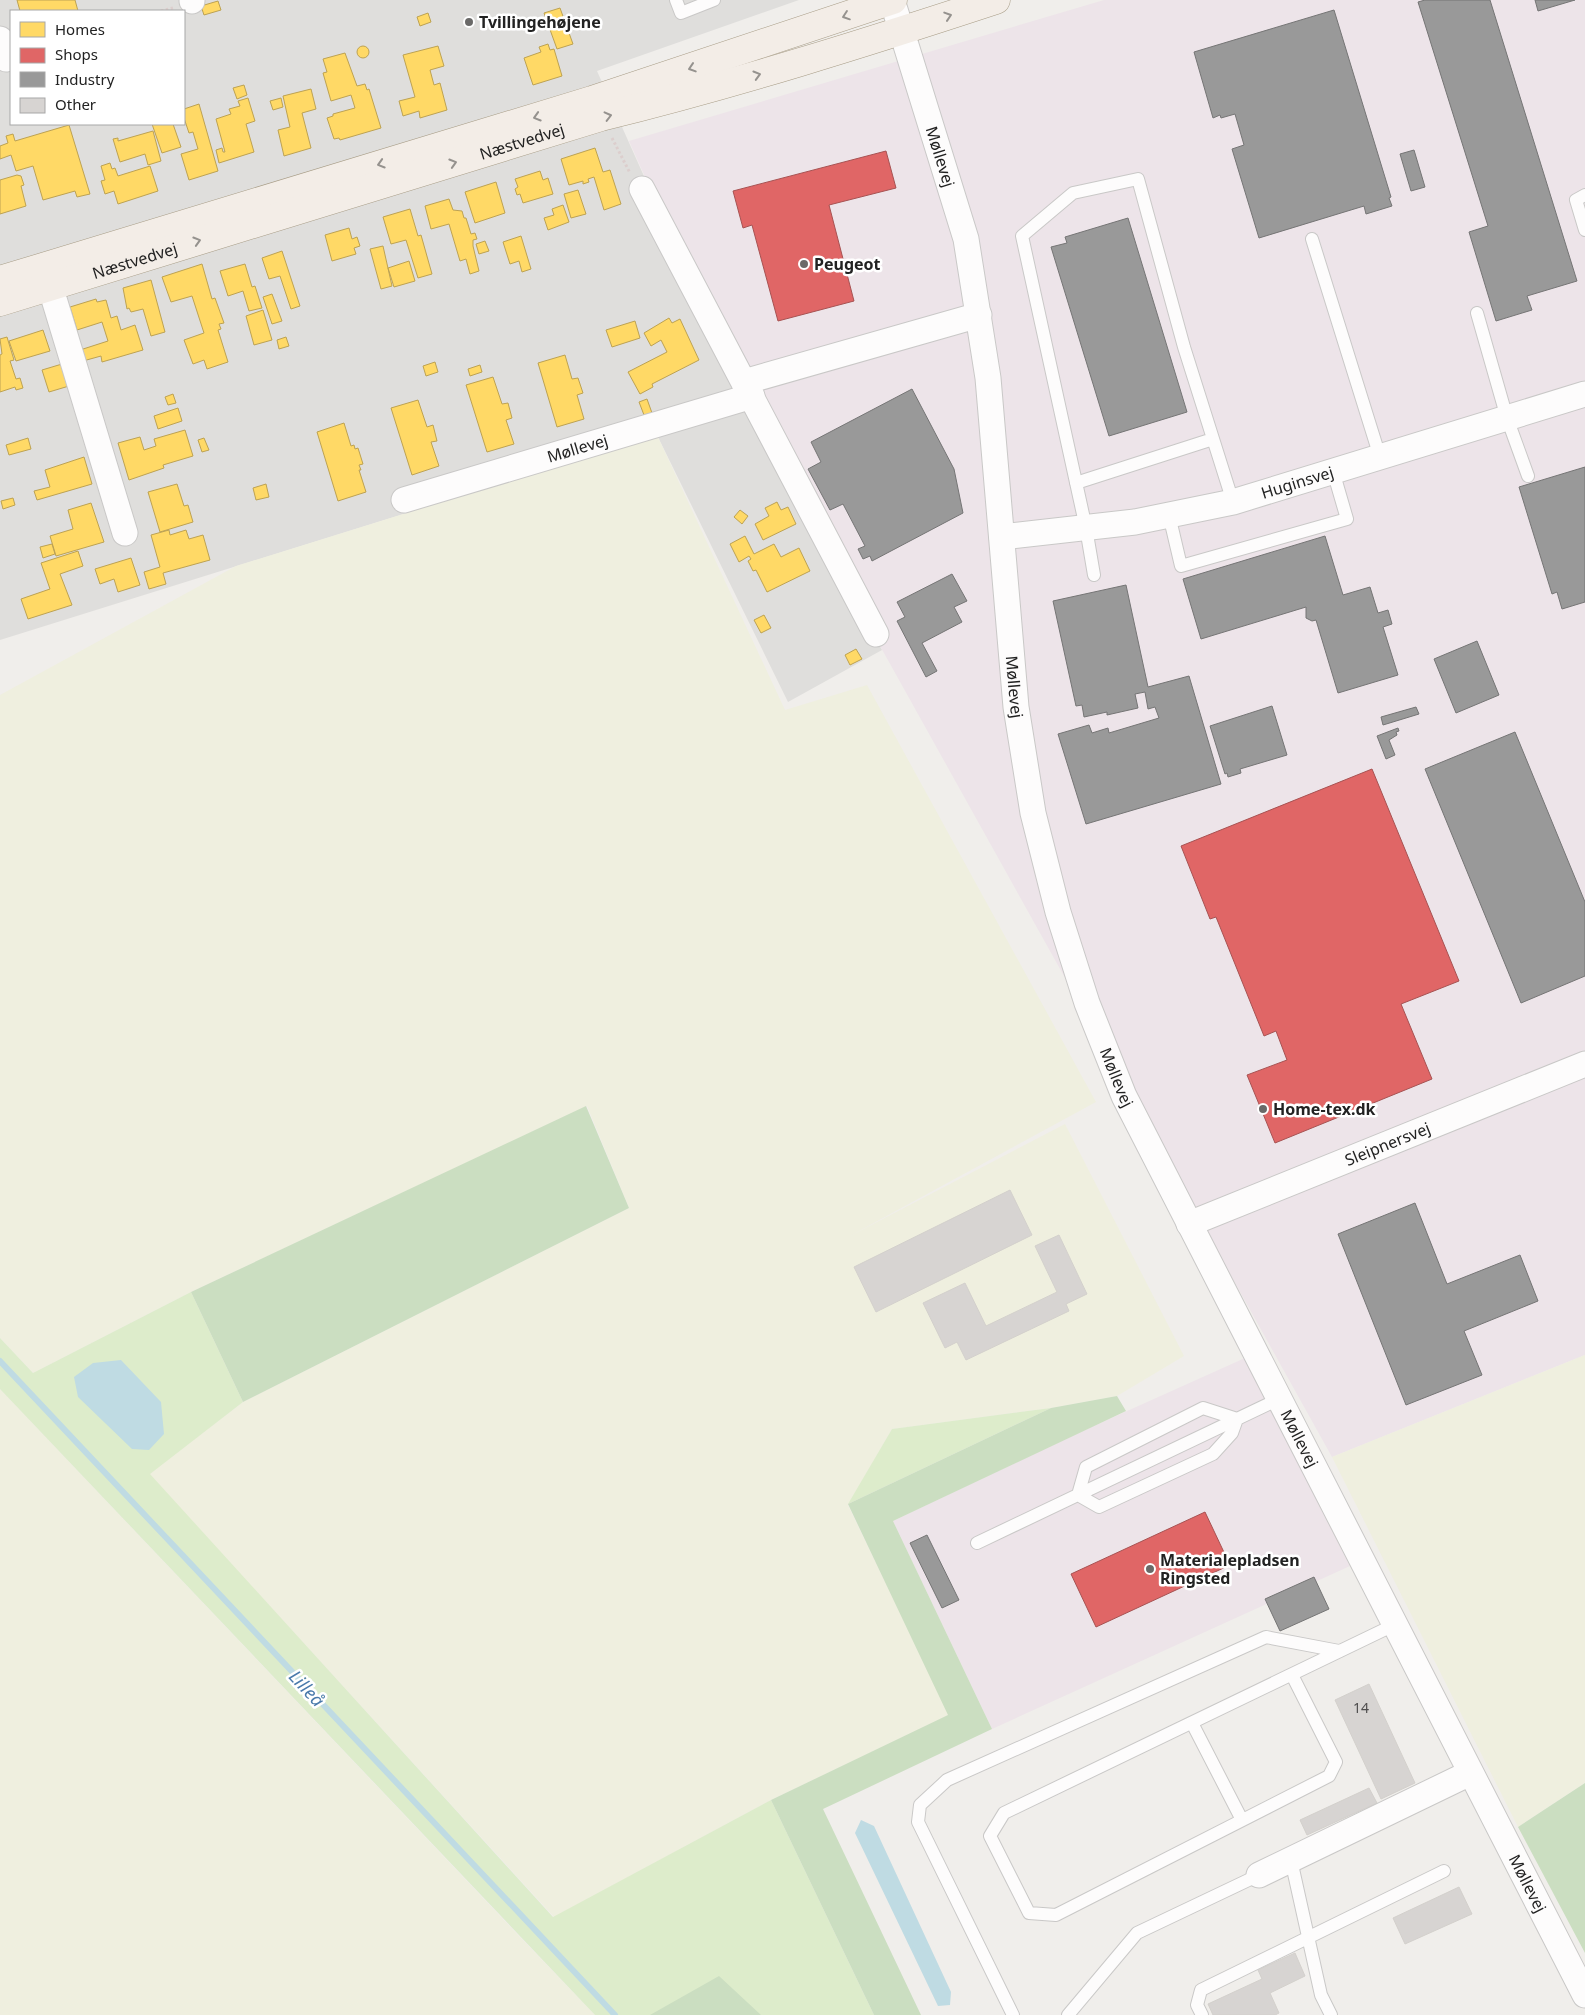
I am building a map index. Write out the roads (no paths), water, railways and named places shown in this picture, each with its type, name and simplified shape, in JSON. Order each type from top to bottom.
[{"type":"main road","name":"Næstvedvej","points":[[0,302],[47,276],[592,100],[892,0]]},
{"type":"main road","name":"Næstvedvej","points":[[0,280],[47,276],[601,117],[694,94],[902,31],[996,0]]},
{"type":"street","name":"Møllevej","points":[[892,0],[966,239],[988,378],[1016,707],[1033,813],[1058,912],[1087,1003],[1124,1096],[1585,1995]]},
{"type":"street","points":[[642,189],[876,634]]},
{"type":"street","points":[[47,276],[125,533]]},
{"type":"street","name":"Møllevej","points":[[404,500],[979,315]]},
{"type":"street","name":"Huginsvej","points":[[1002,537],[1135,522],[1233,502],[1585,394]]},
{"type":"street","name":"Sleipnersvej","points":[[1189,1224],[1585,1064]]},
{"type":"street","points":[[1259,1876],[1470,1773]]},
{"type":"lane","points":[[676,0],[681,12],[714,0]]},
{"type":"lane","points":[[1094,576],[1086,528],[1022,236],[1073,193],[1138,179],[1184,347],[1233,502]]},
{"type":"lane","points":[[1585,195],[1576,200],[1585,230]]},
{"type":"lane","points":[[1312,239],[1380,457]]},
{"type":"lane","points":[[1478,313],[1507,418],[1528,476]]},
{"type":"lane","points":[[1076,484],[1213,440]]},
{"type":"lane","points":[[1169,515],[1180,566],[1347,519],[1333,471]]},
{"type":"lane","points":[[977,1543],[1278,1399]]},
{"type":"lane","points":[[1078,1495],[1086,1467],[1203,1408],[1237,1419]]},
{"type":"lane","points":[[1078,1495],[1099,1507],[1213,1454],[1232,1433],[1237,1419]]},
{"type":"lane","points":[[1292,1674],[1336,1762],[1329,1776],[1056,1915],[1030,1913],[990,1836],[1004,1814],[1339,1651],[1394,1625]]},
{"type":"lane","points":[[1012,2015],[918,1822],[920,1804],[947,1780],[1266,1637],[1339,1651]]},
{"type":"lane","points":[[1192,1723],[1242,1820]]},
{"type":"lane","points":[[1292,1860],[1321,1995],[1331,2015]]},
{"type":"lane","points":[[1202,2015],[1197,2005],[1201,1990],[1444,1871]]},
{"type":"lane","points":[[1068,2015],[1138,1933],[1259,1876]]},
{"type":"water","points":[[121,1360],[161,1402],[164,1434],[149,1450],[132,1449],[78,1397],[74,1377],[93,1363]]},
{"type":"water","points":[[861,1820],[874,1826],[951,1992],[950,2005],[938,2006],[855,1833]]},
{"type":"waterway","name":"Lilleå","points":[[0,1361],[615,2015]]},
{"type":"place","name":"Tvillingehøjene","points":[[469,22]]},
{"type":"place","name":"Peugeot","points":[[804,264]]},
{"type":"place","name":"Home-tex.dk","points":[[1263,1109]]},
{"type":"place","name":"Materialepladsen Ringsted","points":[[1150,1569]]}]
